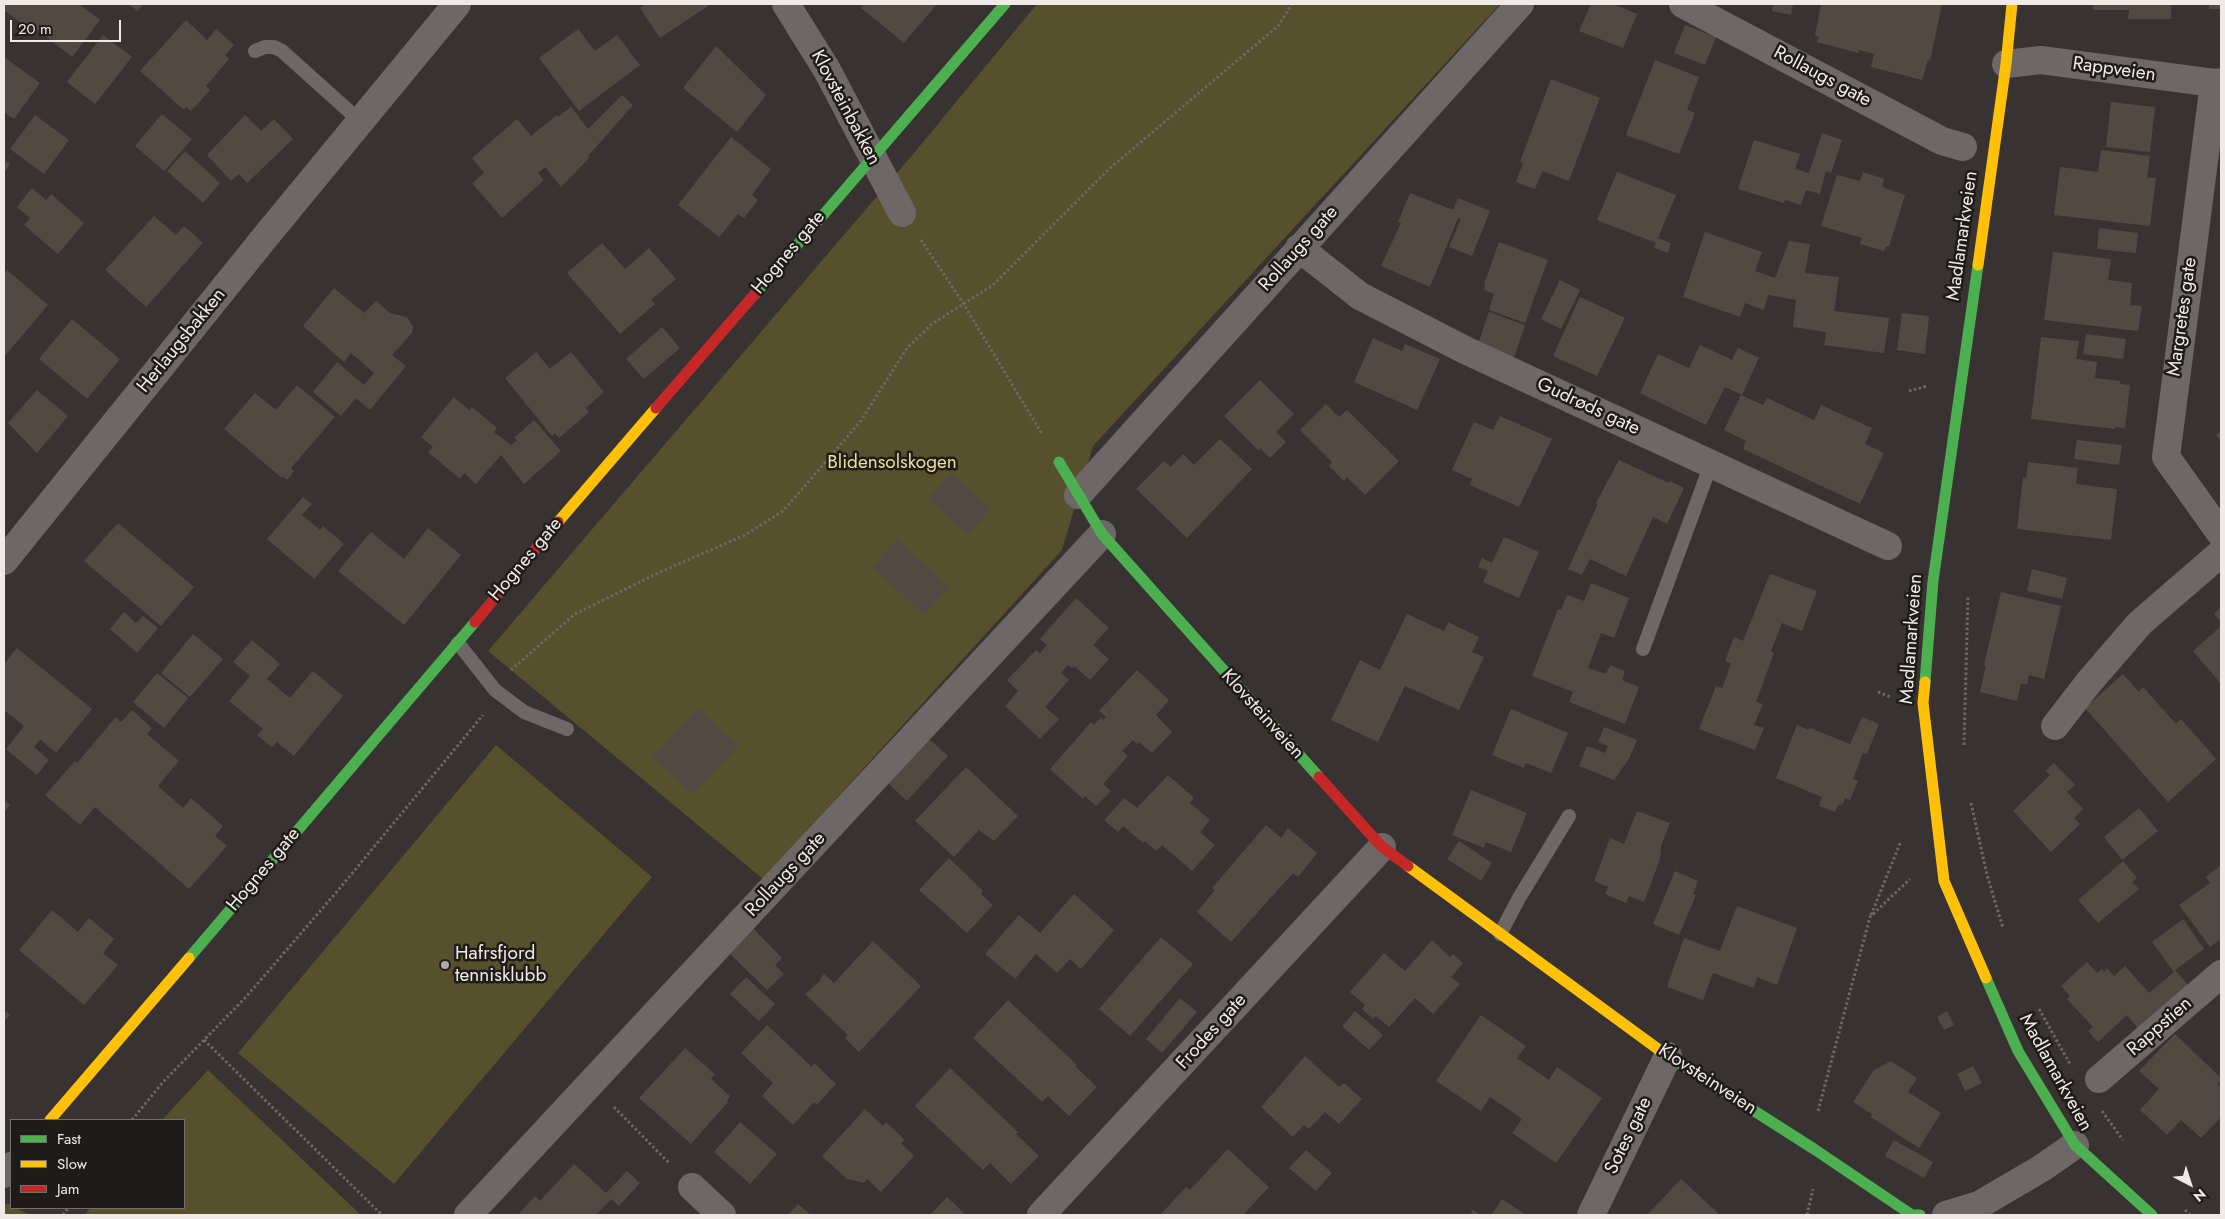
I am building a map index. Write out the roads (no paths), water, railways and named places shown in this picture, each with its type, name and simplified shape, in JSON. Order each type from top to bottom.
[{"type":"street","name":"Herlaugsbakken","points":[[4,562],[457,4]]},
{"type":"street","name":"Klovsteinbakken","points":[[786,4],[827,70],[902,213]]},
{"type":"street","name":"Hognes gate","points":[[51,1119],[458,643],[552,528],[1005,4]]},
{"type":"street","name":"Rollaugs gate","points":[[1078,495],[1520,4]]},
{"type":"street","name":"Rollaugs gate","points":[[1683,4],[1942,141],[1963,147]]},
{"type":"street","name":"Madlamarkveien","points":[[2012,4],[2006,64],[1932,581],[1923,703],[1944,881],[2018,1051],[2075,1145],[2152,1215]]},
{"type":"street","name":"Rappveien","points":[[2006,64],[2041,60],[2217,82]]},
{"type":"street","name":"Margretes gate","points":[[2217,82],[2166,457],[2221,534]]},
{"type":"street","name":"Gudrøds gate","points":[[1299,248],[1360,296],[1465,350],[1888,546]]},
{"type":"street","name":"Klovsteinveien","points":[[1059,462],[1102,534],[1382,847],[1668,1056],[1814,1149],[1912,1215],[1920,1215]]},
{"type":"street","name":"Rollaugs gate","points":[[468,1215],[1102,534]]},
{"type":"street","points":[[2055,726],[2089,682],[2140,623],[2221,553]]},
{"type":"street","name":"Frodes gate","points":[[1041,1215],[1382,847]]},
{"type":"street","name":"Rappstien","points":[[2098,1091],[2221,974]]},
{"type":"street","name":"Sotes gate","points":[[1591,1215],[1668,1056]]},
{"type":"street","points":[[1946,1215],[1980,1210],[2075,1145]]},
{"type":"street","points":[[692,1187],[722,1215]]},
{"type":"lane","points":[[255,51],[274,46],[282,51],[360,122]]},
{"type":"lane","points":[[1643,649],[1711,464]]},
{"type":"lane","points":[[458,643],[495,690],[524,712],[567,729]]},
{"type":"lane","points":[[1500,934],[1519,898],[1569,816]]},
{"type":"place","name":"Hafrsfjord tennisklubb","points":[[445,965]]},
{"type":"park label","name":"Blidensolskogen","points":[[892,463]]}]
